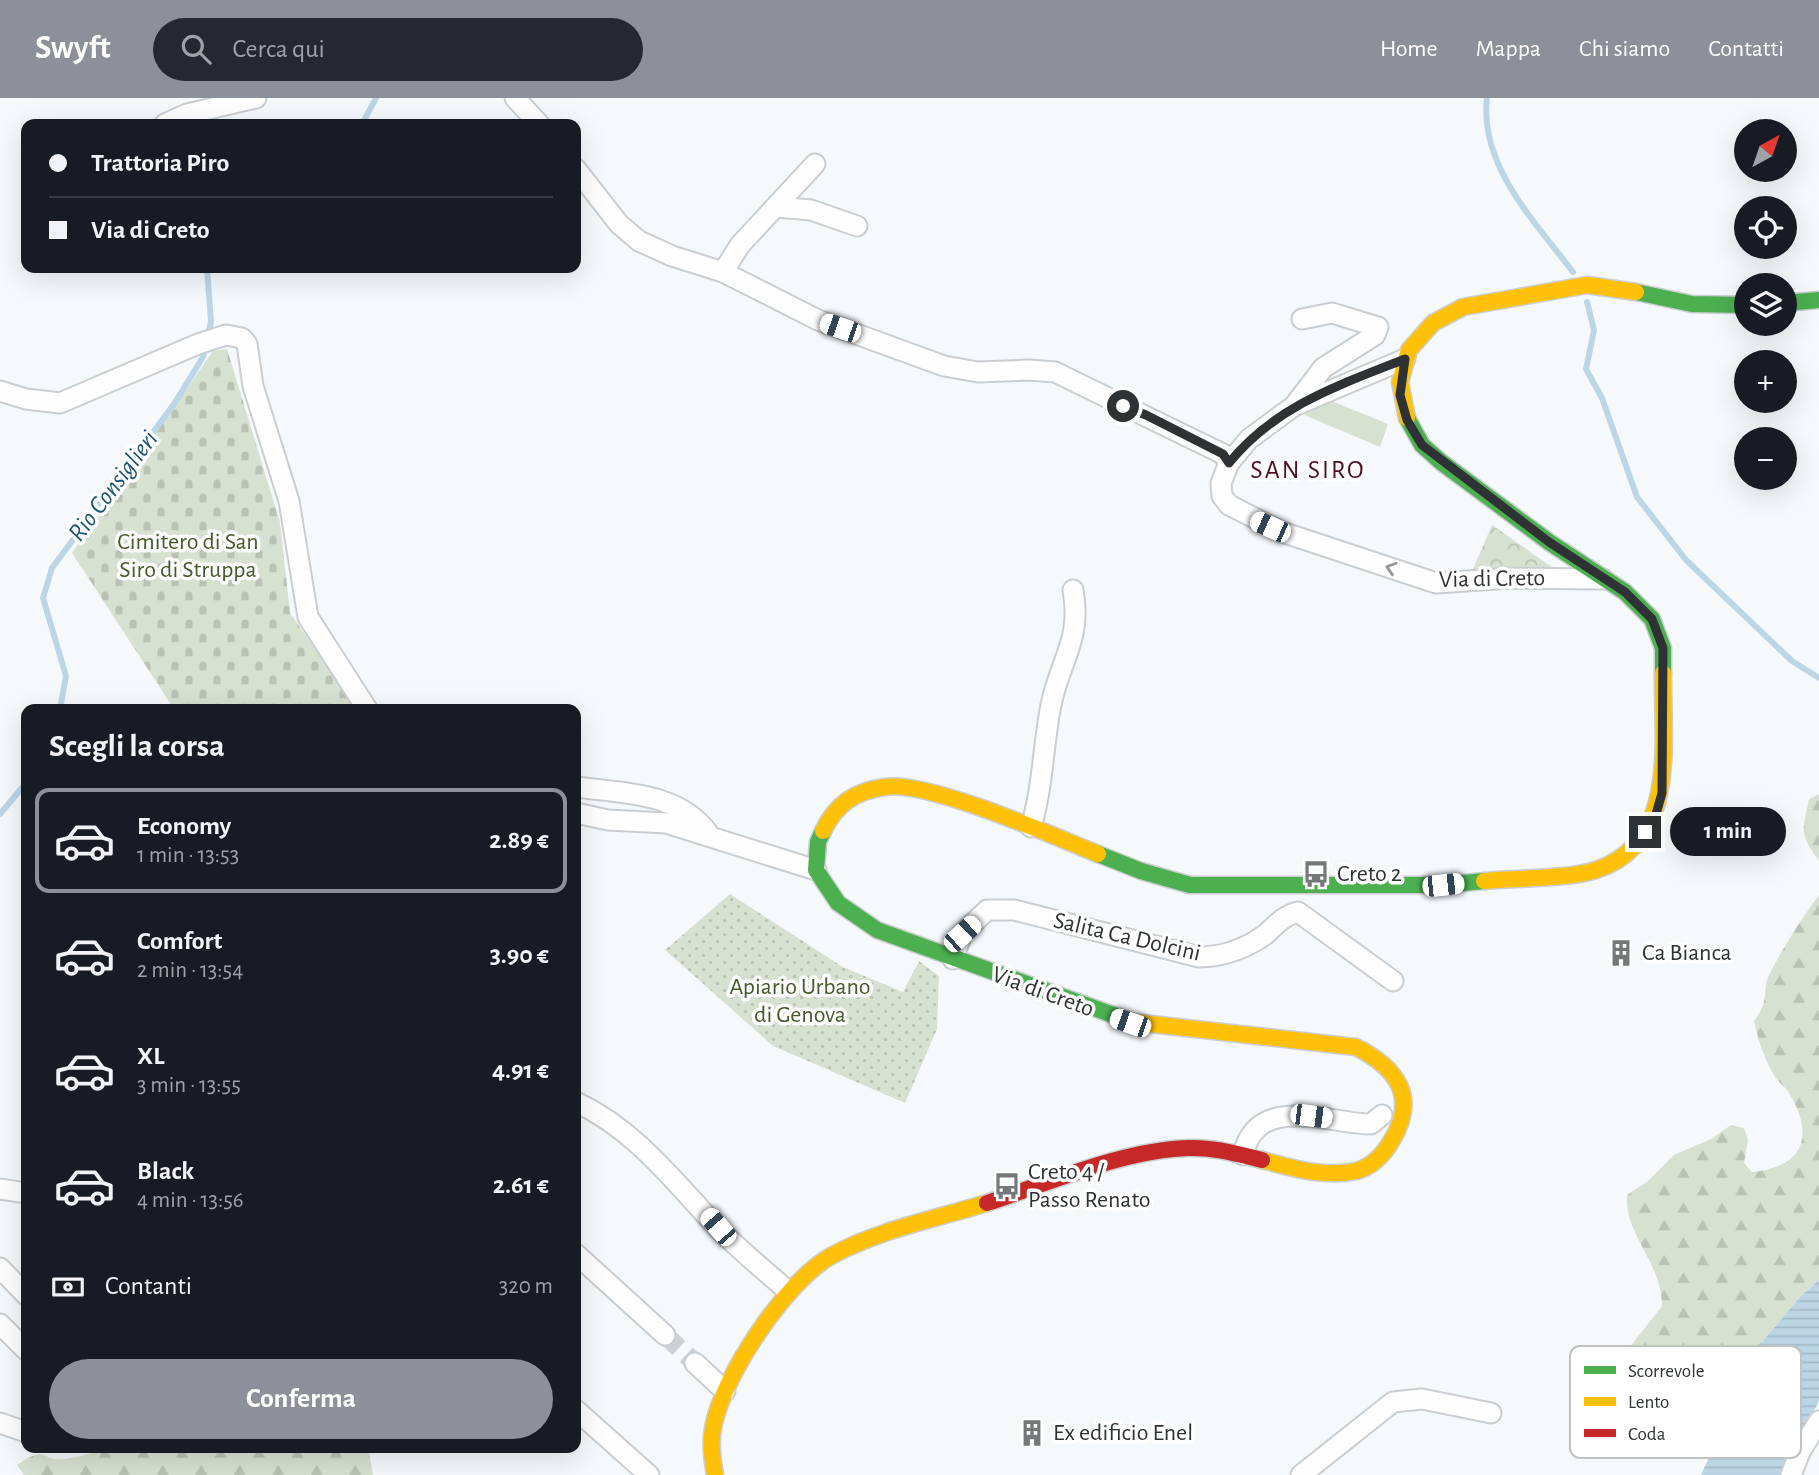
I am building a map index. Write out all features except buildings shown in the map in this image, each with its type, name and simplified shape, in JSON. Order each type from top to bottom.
[{"type":"main road","name":"Via di Creto","points":[[715,1475],[709,1437],[724,1391],[788,1291],[819,1262],[860,1242],[1151,1152],[1203,1147],[1344,1174],[1367,1167],[1381,1157],[1400,1128],[1405,1103],[1399,1083],[1379,1058],[1356,1047],[1130,1023],[877,930],[855,917],[826,888],[816,870],[818,842],[832,813],[851,796],[869,789],[909,787],[1031,827],[1141,871],[1190,885],[1443,885],[1594,871],[1612,864],[1645,832],[1656,814],[1662,793],[1663,648],[1652,619],[1625,592],[1484,494],[1422,445],[1407,420],[1400,395],[1405,359],[1427,329],[1447,313],[1463,307],[1587,285],[1608,286],[1677,302],[1734,305]]},
{"type":"main road","points":[[1797,302],[1819,300]]},
{"type":"street","points":[[176,119],[256,98]]},
{"type":"street","points":[[515,98],[534,119]]},
{"type":"street","points":[[723,272],[740,245],[815,164]]},
{"type":"street","points":[[581,175],[627,232],[661,251],[723,272],[818,320],[944,366],[978,372],[1055,372],[1223,454],[1229,463],[1250,439],[1294,406],[1405,359]]},
{"type":"street","points":[[777,207],[811,210],[857,226]]},
{"type":"street","points":[[1294,406],[1323,368],[1375,335],[1378,327],[1332,313],[1302,319]]},
{"type":"street","points":[[0,391],[26,400],[61,403],[198,344],[226,335],[235,335],[247,344],[253,386],[289,501],[308,617],[364,704]]},
{"type":"street","name":"Via di Creto","points":[[1229,463],[1221,483],[1222,496],[1241,514],[1282,532],[1436,583],[1511,578],[1603,579]]},
{"type":"street","points":[[1031,827],[1040,798],[1042,757],[1052,701],[1073,645],[1076,610],[1073,590]]},
{"type":"street","points":[[581,788],[648,796],[685,811],[709,834]]},
{"type":"street","points":[[581,814],[608,820],[666,823],[709,834],[816,870]]},
{"type":"street","name":"Salita Ca Dolcini","points":[[953,959],[962,934],[987,910],[1014,910],[1173,952],[1210,957],[1244,947],[1288,914],[1298,912],[1393,981]]},
{"type":"street","points":[[581,1104],[601,1114],[665,1168],[718,1227],[788,1291]]},
{"type":"street","points":[[1243,1154],[1250,1136],[1283,1115],[1324,1117],[1360,1124],[1371,1124],[1382,1115]]},
{"type":"street","points":[[0,1189],[21,1191]]},
{"type":"street","points":[[581,1259],[665,1335]]},
{"type":"street","points":[[0,1268],[21,1290]]},
{"type":"street","points":[[0,1324],[21,1345]]},
{"type":"street","points":[[695,1363],[724,1391]]},
{"type":"street","points":[[1301,1475],[1394,1402],[1422,1399],[1491,1413]]},
{"type":"street","points":[[581,1414],[649,1475]]},
{"type":"street","points":[[1801,1456],[1819,1421]]},
{"type":"street","points":[[0,1423],[21,1430]]},
{"type":"street","points":[[1791,1475],[1800,1458]]},
{"type":"green space","name":"Cimitero di San Siro di Struppa","points":[[227,349],[280,522],[290,613],[354,704],[171,704],[72,553],[213,351]]},
{"type":"green space","points":[[1327,399],[1388,424],[1380,447],[1304,415]]},
{"type":"green space","points":[[1492,525],[1552,567],[1552,573],[1473,569]]},
{"type":"green space","points":[[1819,794],[1819,861],[1805,838],[1804,826],[1809,799]]},
{"type":"green space","name":"Apiario Urbano di Genova","points":[[730,894],[843,967],[903,992],[919,961],[939,976],[937,1029],[905,1103],[773,1046],[665,950]]},
{"type":"green space","points":[[1819,895],[1819,1280],[1801,1296],[1760,1346],[1631,1346],[1662,1306],[1656,1276],[1631,1223],[1627,1195],[1648,1181],[1674,1155],[1711,1139],[1731,1125],[1744,1128],[1748,1140],[1744,1163],[1752,1172],[1783,1164],[1800,1147],[1801,1123],[1797,1109],[1788,1091],[1775,1077],[1768,1064],[1754,1021],[1764,1001],[1769,975],[1792,934]]},
{"type":"green space","points":[[91,1453],[369,1453],[373,1475],[24,1475],[17,1465],[40,1454],[56,1459]]},
{"type":"water","points":[[1819,1280],[1819,1401],[1801,1436],[1801,1346],[1760,1346],[1801,1296]]},
{"type":"water","points":[[1709,1458],[1790,1458],[1781,1475],[1701,1475]]},
{"type":"waterway","name":"Rio Consiglieri","points":[[365,119],[376,98]]},
{"type":"waterway","points":[[1487,98],[1487,123],[1501,169],[1527,213],[1573,272]]},
{"type":"waterway","name":"Rio Consiglieri","points":[[61,704],[66,676],[43,598],[52,568],[174,404],[203,357],[211,322],[207,273]]},
{"type":"waterway","points":[[1587,302],[1594,330],[1586,369],[1602,398],[1637,497],[1686,560],[1792,661],[1819,678]]},
{"type":"waterway","name":"Rio Consiglieri","points":[[0,814],[21,789]]},
{"type":"tunnel","points":[[665,1335],[695,1363]]},
{"type":"traffic: fast","points":[[1636,292],[1692,304],[1734,305]]},
{"type":"traffic: fast","points":[[1797,302],[1819,300]]},
{"type":"traffic: fast","points":[[1407,418],[1422,445],[1441,462],[1549,542],[1625,592],[1652,619],[1663,648],[1663,673]]},
{"type":"traffic: fast","points":[[823,831],[818,842],[816,870],[838,903],[877,930],[1133,1022]]},
{"type":"traffic: fast","points":[[1098,854],[1141,871],[1190,885],[1443,885],[1484,881]]},
{"type":"traffic: slow","points":[[1407,418],[1400,382],[1409,350],[1433,323],[1463,307],[1587,285],[1636,292]]},
{"type":"traffic: slow","points":[[1484,881],[1557,877],[1596,870],[1623,857],[1641,837],[1653,814],[1660,787],[1664,729],[1663,673]]},
{"type":"traffic: slow","points":[[823,831],[834,813],[848,800],[874,789],[904,787],[959,800],[1098,854]]},
{"type":"traffic: slow","points":[[1133,1022],[1356,1047],[1383,1064],[1399,1085],[1403,1097],[1400,1125],[1385,1150],[1367,1166],[1344,1173],[1321,1173],[1262,1160]]},
{"type":"traffic: slow","points":[[715,1475],[712,1457],[713,1428],[729,1383],[758,1332],[795,1286],[813,1268],[849,1247],[887,1232],[987,1203]]},
{"type":"traffic: jam","points":[[987,1203],[1112,1161],[1163,1150],[1207,1149],[1262,1160]]},
{"type":"place","name":"Creto 2","points":[[1316,874]]},
{"type":"place","name":"Ca Bianca","points":[[1621,953]]},
{"type":"place","name":"Creto 4 / Passo Renato","points":[[1007,1186]]},
{"type":"place","name":"Ex edificio Enel","points":[[1032,1433]]},
{"type":"district","name":"SAN SIRO","points":[[1308,470]]},
{"type":"route","points":[[1123,406],[1223,454],[1229,463],[1250,439],[1279,414],[1405,359],[1400,395],[1407,420],[1422,445],[1549,542],[1625,592],[1642,606],[1652,619],[1663,648],[1662,793],[1656,814],[1645,832]]}]
